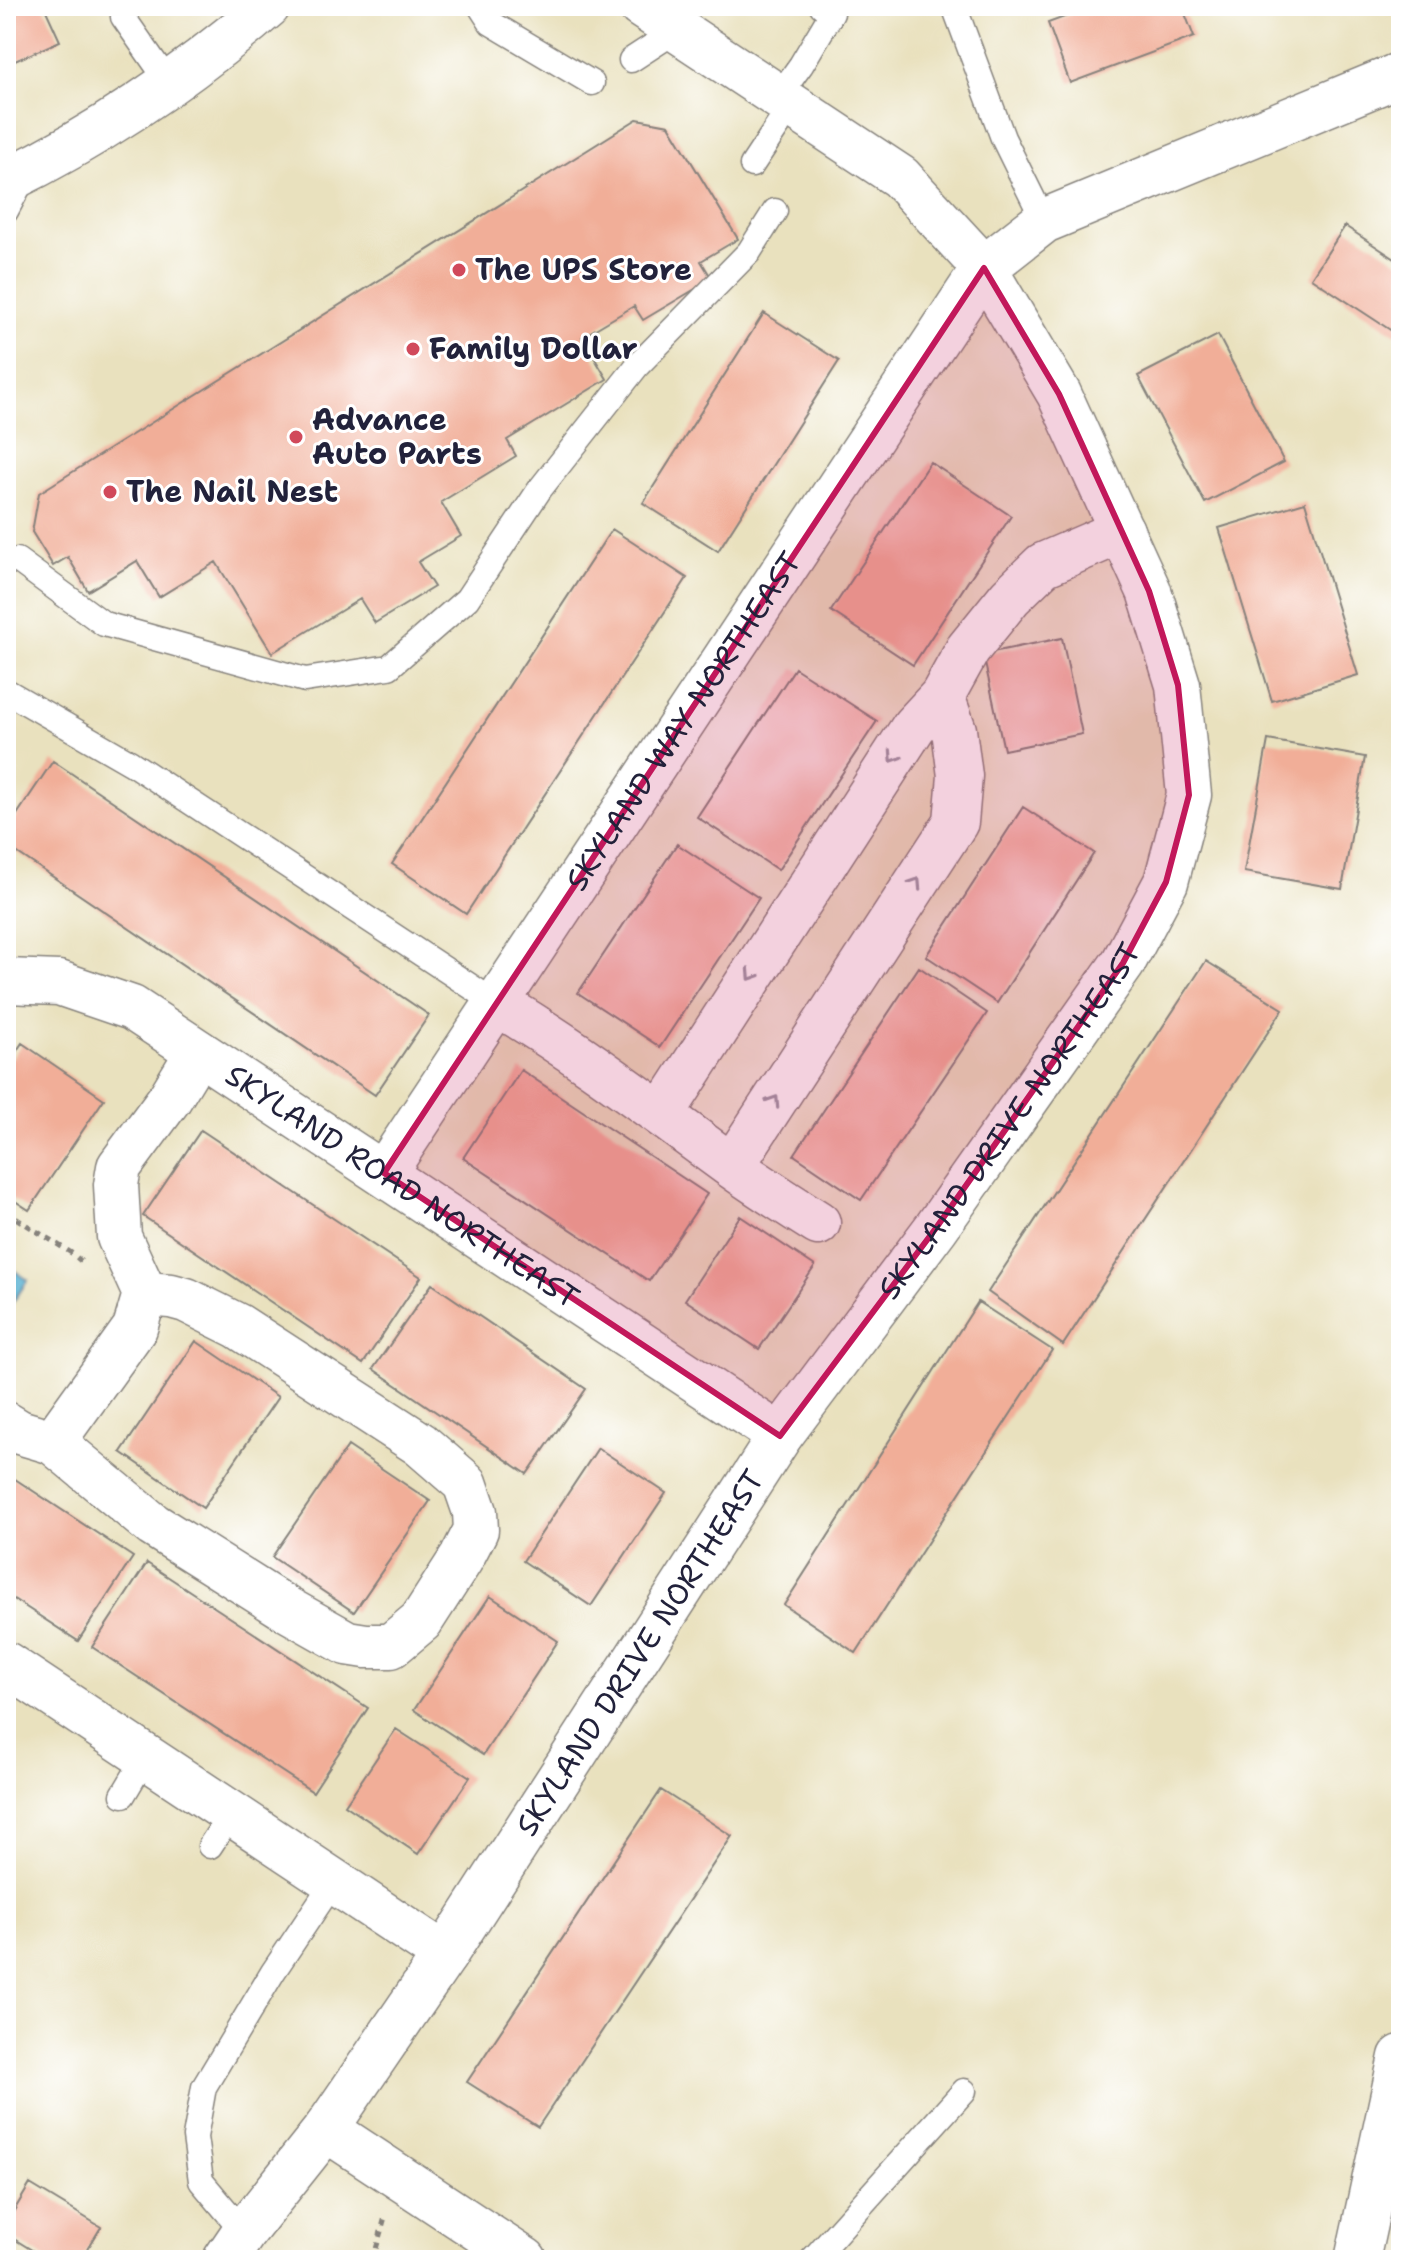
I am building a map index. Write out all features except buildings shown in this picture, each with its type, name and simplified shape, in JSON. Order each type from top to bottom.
[{"type":"street","points":[[16,176],[86,137],[169,83],[268,6]]},
{"type":"street","name":"SKYLAND DRIVE NORTHEAST","points":[[234,2246],[326,2129],[445,1955],[780,1436],[936,1228],[1123,963],[1166,882],[1189,795],[1178,685],[1149,591],[1059,394],[984,268],[900,177],[641,6]]},
{"type":"street","name":"SKYLAND WAY NORTHEAST","points":[[384,1173],[984,268],[1044,221],[1401,74]]},
{"type":"street","points":[[662,1114],[914,726],[942,696],[968,649],[1010,597],[1043,565],[1122,531]]},
{"type":"street","points":[[732,1166],[956,822],[960,776],[954,730],[942,696]]},
{"type":"street","name":"SKYLAND ROAD NORTHEAST","points":[[6,981],[59,983],[132,1008],[780,1436]]},
{"type":"street","points":[[496,1003],[534,1026],[818,1223]]},
{"type":"street","points":[[53,1442],[135,1328],[145,1294],[119,1237],[116,1185],[119,1167],[170,1098],[198,1052]]},
{"type":"street","points":[[6,1424],[19,1432],[53,1442],[153,1525],[347,1643],[391,1646],[421,1621],[476,1530],[475,1512],[465,1483],[420,1444],[238,1326],[186,1300],[145,1294]]},
{"type":"street","points":[[6,1664],[145,1758],[220,1830],[334,1881],[445,1955]]},
{"type":"street","points":[[1357,2260],[1401,2057]]},
{"type":"street","points":[[326,2129],[525,2260]]},
{"type":"lane","points":[[954,6],[1003,138],[1044,221]]},
{"type":"lane","points":[[752,165],[832,8]]},
{"type":"lane","points":[[123,17],[169,83]]},
{"type":"lane","points":[[482,23],[592,83]]},
{"type":"lane","points":[[631,60],[677,30]]},
{"type":"lane","points":[[6,211],[16,176]]},
{"type":"lane","points":[[17,560],[104,624],[305,680],[389,667],[467,599],[540,489],[637,366],[749,252],[775,211]]},
{"type":"lane","points":[[6,691],[131,763],[496,1003]]},
{"type":"lane","points":[[123,1795],[145,1758]]},
{"type":"lane","points":[[234,2246],[201,2181],[195,2137],[204,2087],[273,1972],[334,1881]]},
{"type":"lane","points":[[812,2260],[964,2091]]},
{"type":"path","points":[[6,1212],[73,1254],[93,1272]]},
{"type":"path","points":[[373,2260],[388,2204]]},
{"type":"highlighted area","points":[[984,268],[1059,394],[1149,591],[1178,685],[1189,795],[1166,882],[1123,963],[936,1228],[780,1436],[384,1173]]},
{"type":"water","points":[[6,1265],[28,1280],[6,1312]]},
{"type":"place","name":"The UPS Store","points":[[459,270]]},
{"type":"place","name":"Family Dollar","points":[[413,349]]},
{"type":"place","name":"Advance Auto Parts","points":[[296,437]]},
{"type":"place","name":"The Nail Nest","points":[[110,492]]}]
